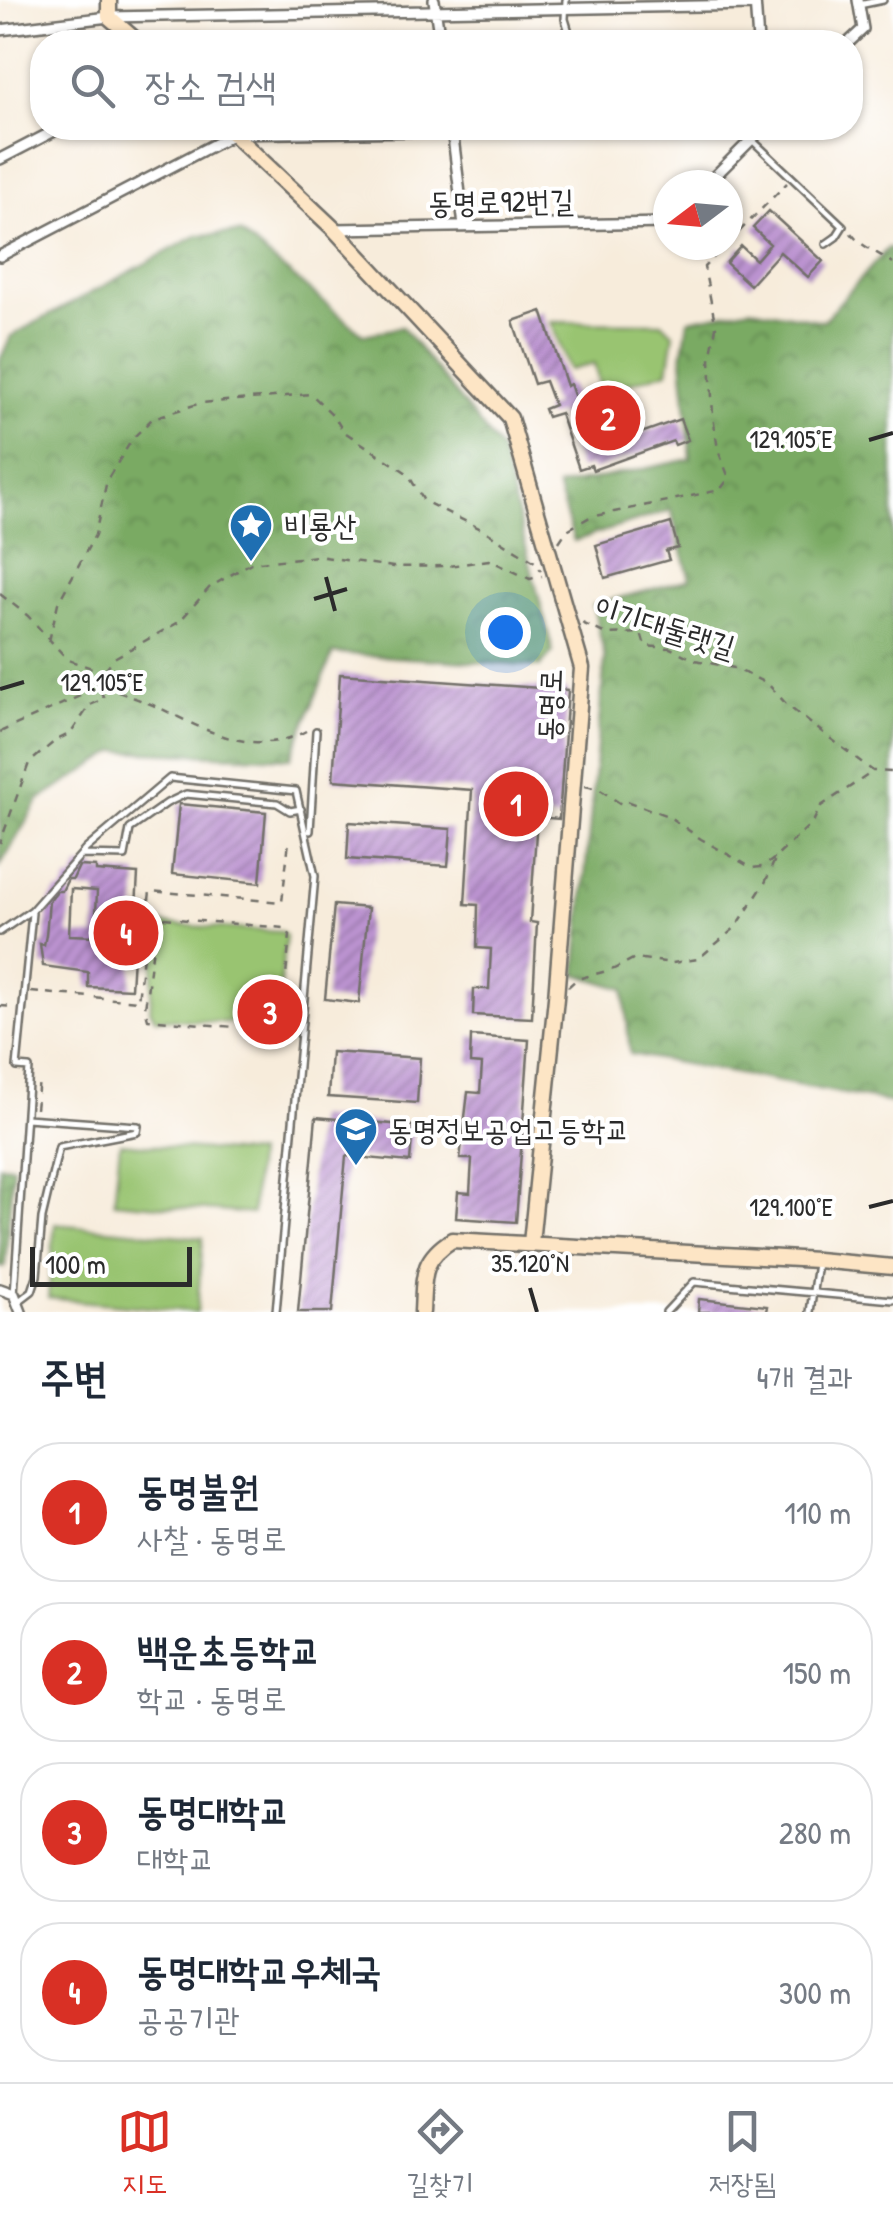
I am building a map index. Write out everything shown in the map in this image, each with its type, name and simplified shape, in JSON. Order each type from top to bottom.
[{"type":"street","points":[[109,0],[109,16],[125,30]]},
{"type":"street","points":[[434,0],[438,30]]},
{"type":"street","points":[[859,2],[862,30]]},
{"type":"street","points":[[0,30],[109,16],[755,3],[757,30]]},
{"type":"street","points":[[0,159],[37,140]]},
{"type":"street","points":[[0,256],[213,140]]},
{"type":"street","name":"동명로","points":[[240,140],[334,228],[510,418],[582,668],[556,998],[531,1244]]},
{"type":"street","points":[[453,140],[464,226]]},
{"type":"street","points":[[721,170],[750,140]]},
{"type":"street","name":"동명로92번길","points":[[334,228],[653,223]]},
{"type":"street","points":[[422,1312],[424,1267],[435,1250],[452,1240],[892,1266]]},
{"type":"street","points":[[1,1289],[19,1304]]},
{"type":"lane","points":[[859,2],[883,0]]},
{"type":"lane","points":[[565,5],[570,30]]},
{"type":"lane","points":[[752,140],[843,226],[836,238],[826,244]]},
{"type":"lane","points":[[309,839],[316,731]]},
{"type":"lane","points":[[0,932],[32,910],[81,855],[170,778],[296,791],[315,876],[276,1312]]},
{"type":"lane","points":[[81,855],[125,856],[130,829],[167,802],[186,794],[277,803],[290,811],[301,809]]},
{"type":"lane","points":[[32,910],[17,1067],[28,1068],[13,1277],[19,1304],[34,1312]]},
{"type":"lane","points":[[19,1304],[32,1291],[36,1276],[42,1218],[58,1148],[138,1132],[138,1126],[25,1118]]},
{"type":"lane","points":[[810,1312],[818,1260]]},
{"type":"lane","points":[[1,1289],[13,1277]]},
{"type":"lane","points":[[666,1312],[694,1282],[893,1300]]},
{"type":"path","points":[[743,228],[792,178]]},
{"type":"path","points":[[843,226],[858,244],[873,248],[893,264]]},
{"type":"path","points":[[550,556],[567,530],[590,517],[720,490],[728,478],[718,450],[713,416],[710,359],[716,327],[704,267],[711,260]]},
{"type":"path","points":[[49,641],[58,602],[95,535],[107,480],[133,438],[153,418],[201,403],[312,394],[344,431],[407,473],[424,502],[484,531],[535,562],[544,576]]},
{"type":"path","name":"이기대둘랫길","points":[[0,732],[102,686],[114,658],[179,622],[210,587],[251,563],[318,556],[392,568],[489,560],[530,579],[544,576],[560,590]]},
{"type":"path","points":[[0,594],[28,616],[68,660],[92,668],[104,699],[90,704],[71,733],[29,762],[0,843]]},
{"type":"path","name":"이기대둘랫길","points":[[576,616],[606,634],[641,634],[646,646],[670,648],[695,660],[734,668],[768,684],[788,706],[873,771]]},
{"type":"path","points":[[102,686],[224,738],[278,743],[312,728],[316,731]]},
{"type":"path","points":[[573,783],[599,789],[621,804],[626,801],[668,816],[701,840],[752,868],[763,867],[776,857],[813,822],[821,806],[873,771],[893,772]]},
{"type":"path","points":[[24,991],[138,1000],[150,891],[282,902],[289,841]]},
{"type":"path","points":[[556,998],[576,980],[635,958],[672,962],[698,959],[736,927],[765,883],[776,857]]},
{"type":"path","points":[[164,918],[286,928],[290,935],[281,1025],[267,1030],[148,1019],[145,1008],[156,922],[164,918]]},
{"type":"path","points":[[0,1006],[23,1008]]},
{"type":"path","points":[[36,1110],[38,1078]]},
{"type":"green space","points":[[240,233],[364,335],[402,327],[501,451],[553,652],[540,667],[333,653],[291,758],[117,751],[39,800],[0,866],[0,360],[11,336],[198,235]]},
{"type":"green space","points":[[888,248],[893,249],[893,1103],[630,1054],[624,989],[576,974],[605,658],[593,605],[690,579],[671,510],[574,541],[557,487],[691,459],[682,358],[688,320],[751,308],[823,321]]},
{"type":"green space","points":[[551,322],[663,323],[674,334],[668,371],[601,392],[594,364],[569,370]]},
{"type":"green space","points":[[162,924],[282,932],[286,936],[276,1022],[269,1025],[155,1018],[150,1010],[157,930]]},
{"type":"green space","points":[[120,1143],[256,1154],[252,1214],[114,1202]]},
{"type":"green space","points":[[0,1165],[13,1166],[5,1267],[0,1266]]},
{"type":"green space","points":[[55,1224],[203,1238],[197,1312],[48,1298]]},
{"type":"building","points":[[769,211],[823,261],[808,277],[780,252],[750,285],[726,263],[743,260],[743,248],[756,260],[770,244],[753,228]]},
{"type":"building","points":[[542,311],[594,450],[680,419],[688,440],[675,445],[673,441],[593,470],[591,465],[579,469],[560,413],[547,417],[544,409],[554,405],[545,381],[534,384],[513,321]]},
{"type":"building","points":[[671,523],[678,548],[666,551],[669,560],[605,578],[596,545]]},
{"type":"building","points":[[340,674],[568,690],[559,819],[537,817],[530,922],[537,923],[532,1018],[473,1015],[474,989],[489,989],[491,949],[477,948],[478,905],[465,904],[472,790],[333,780]]},
{"type":"building","points":[[179,804],[266,812],[260,883],[172,874]]},
{"type":"building","points":[[349,822],[451,829],[448,866],[347,859]]},
{"type":"building","points":[[79,866],[138,874],[131,989],[88,987],[88,972],[43,966],[40,944],[44,945],[49,901],[57,891],[62,891],[68,879],[73,879]],"holes":[[[71,889],[97,891],[95,936],[69,935]]]},
{"type":"building","points":[[334,905],[368,908],[359,1003],[325,999]]},
{"type":"building","points":[[471,1036],[529,1040],[516,1222],[456,1218],[458,1192],[470,1193],[472,1159],[460,1159],[468,1092],[480,1093],[482,1064],[470,1063]]},
{"type":"building","points":[[331,1052],[420,1058],[417,1103],[328,1097]]},
{"type":"building","points":[[316,1117],[413,1126],[410,1162],[346,1156],[332,1312],[298,1312]]},
{"type":"building","points":[[699,1299],[767,1306],[766,1312],[698,1312]]},
{"type":"place","name":"백운초등학교","points":[[608,418]]},
{"type":"place","name":"비룡산","points":[[251,563]]},
{"type":"place","name":"동명불원","points":[[516,804]]},
{"type":"place","name":"동명대학교우체국","points":[[126,933]]},
{"type":"place","name":"동명대학교","points":[[270,1012]]},
{"type":"place","name":"동명정보공업고등학교","points":[[356,1167]]}]
